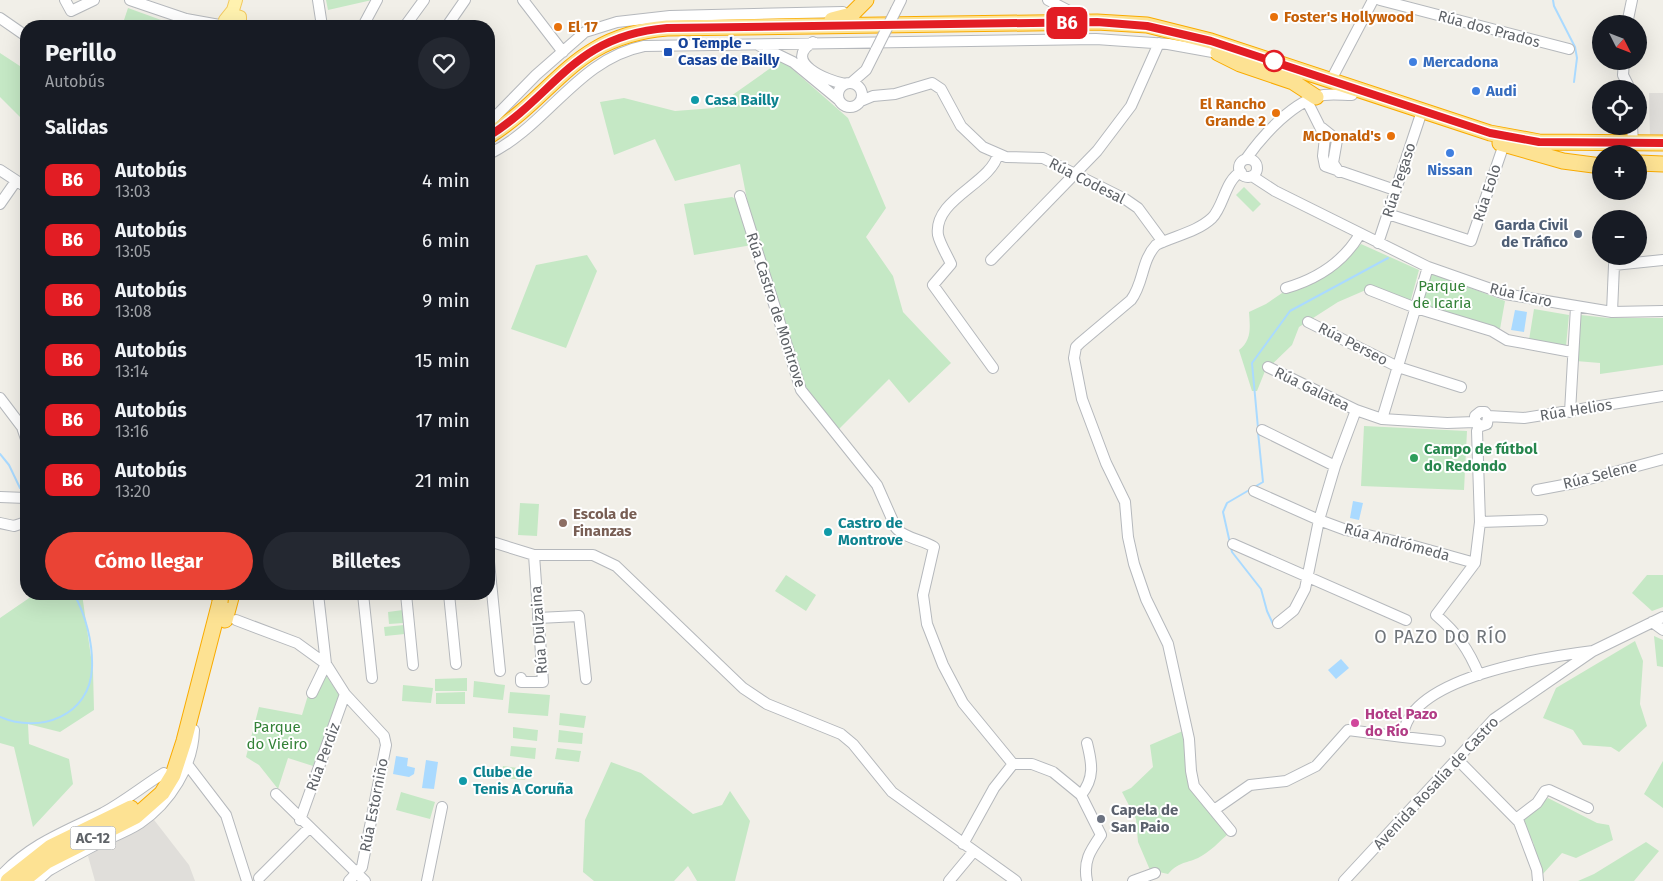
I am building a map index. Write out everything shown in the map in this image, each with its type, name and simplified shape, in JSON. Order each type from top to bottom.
[{"type":"highway","points":[[741,27],[778,21],[840,20],[851,15],[866,0]]},
{"type":"highway","points":[[1075,14],[1142,20],[1490,133],[1564,146],[1592,147]]},
{"type":"highway","points":[[495,131],[581,58],[610,40],[650,29],[1097,22],[1136,24],[1168,29]]},
{"type":"highway","points":[[495,142],[516,128],[571,77],[596,58],[626,44],[645,39],[731,36],[1105,32],[1160,36],[1504,144],[1563,161],[1592,165]]},
{"type":"highway","points":[[1218,53],[1240,64],[1292,82],[1308,95]]},
{"type":"highway","points":[[1539,142],[1663,143]]},
{"type":"highway","points":[[1647,148],[1663,148]]},
{"type":"highway","points":[[1563,161],[1592,162]]},
{"type":"highway","points":[[1647,165],[1663,164]]},
{"type":"highway","points":[[154,794],[172,757],[208,623],[220,600]]},
{"type":"highway","points":[[154,794],[172,781],[182,764],[194,730],[221,600]]},
{"type":"highway","name":"AC-12","points":[[22,881],[48,860],[136,816],[173,775],[182,748],[221,600]]},
{"type":"highway","name":"AC-12","points":[[8,881],[51,847],[102,823],[154,794]]},
{"type":"main road","points":[[236,0],[236,19]]},
{"type":"main road","points":[[236,19],[242,0]]},
{"type":"main road","points":[[225,20],[225,18],[236,19]]},
{"type":"street","points":[[65,0],[71,11],[94,0]]},
{"type":"street","points":[[130,0],[196,20]]},
{"type":"street","points":[[318,0],[321,20]]},
{"type":"street","points":[[366,20],[377,0]]},
{"type":"street","points":[[409,20],[424,0]]},
{"type":"street","points":[[451,20],[465,0]]},
{"type":"street","points":[[523,0],[563,52]]},
{"type":"street","points":[[495,117],[536,75],[585,32],[617,22],[670,16],[839,12],[847,10],[860,0]]},
{"type":"street","points":[[1048,0],[1075,14]]},
{"type":"street","points":[[1331,80],[1373,0]]},
{"type":"street","name":"Rúa dos Prados","points":[[1380,0],[1568,49]]},
{"type":"street","points":[[1629,15],[1632,0]]},
{"type":"street","points":[[739,44],[758,45],[784,57],[843,105],[850,108],[856,106],[857,89],[898,5]]},
{"type":"street","points":[[0,18],[20,32]]},
{"type":"street","points":[[495,151],[530,125],[594,68],[618,53],[655,45],[1096,39],[1159,43],[1218,53]]},
{"type":"street","name":"Rúa Codesal","points":[[813,42],[803,52],[802,58],[805,65],[825,78],[879,95],[900,93],[928,82],[936,84],[941,89],[961,126],[983,147],[1006,157],[1037,156],[1076,175],[1138,208],[1163,242]]},
{"type":"street","points":[[991,260],[1076,175],[1097,151],[1130,106],[1159,43]]},
{"type":"street","points":[[839,100],[840,89],[857,89]]},
{"type":"street","points":[[1308,95],[1322,128],[1326,143],[1323,162],[1331,169],[1395,190]]},
{"type":"street","points":[[1231,831],[1194,786],[1190,771],[1189,739],[1168,644],[1140,583],[1128,537],[1125,502],[1086,412],[1074,358],[1076,347],[1131,300],[1139,286],[1148,257],[1156,245],[1196,228],[1214,216],[1233,178],[1240,172],[1240,164],[1250,160],[1255,147],[1308,95],[1352,95]]},
{"type":"street","name":"Rúa Pegaso","points":[[1378,243],[1420,117]]},
{"type":"street","points":[[1633,135],[1633,142]]},
{"type":"street","name":"Rúa Eolo","points":[[1388,214],[1471,241],[1504,144]]},
{"type":"street","points":[[993,368],[933,285],[951,264],[938,235],[940,220],[958,197],[995,164],[998,154]]},
{"type":"street","points":[[1240,172],[1247,176],[1252,176],[1257,169],[1250,160]]},
{"type":"street","points":[[0,170],[20,183]]},
{"type":"street","name":"Rúa Ícaro","points":[[1252,176],[1268,187],[1428,267],[1505,294],[1612,312],[1663,311]]},
{"type":"street","points":[[0,204],[16,181]]},
{"type":"street","name":"Rúa Castro de Montrove","points":[[740,196],[801,390],[877,485],[900,533],[922,540],[934,548],[923,595],[927,624],[943,665],[963,703],[1014,764]]},
{"type":"street","points":[[1286,288],[1306,282],[1338,262],[1360,234]]},
{"type":"street","points":[[1612,312],[1614,265],[1663,260]]},
{"type":"street","name":"Rúa Perseo","points":[[1382,419],[1428,267]]},
{"type":"street","points":[[1370,290],[1416,308],[1492,331],[1507,340],[1572,352]]},
{"type":"street","points":[[1570,412],[1576,307]]},
{"type":"street","name":"Rúa Perseo","points":[[1308,322],[1398,367]]},
{"type":"street","name":"Rúa Galatea","points":[[1268,367],[1356,410],[1335,466],[1319,520],[1308,576],[1300,602],[1294,610],[1278,623]]},
{"type":"street","points":[[1398,367],[1461,387]]},
{"type":"street","name":"Rúa Helios","points":[[1477,424],[1487,424],[1488,416],[1524,418],[1663,396]]},
{"type":"street","points":[[0,398],[20,424]]},
{"type":"street","points":[[1356,410],[1382,419],[1477,424],[1480,522],[1475,563],[1436,615],[1460,637],[1470,652],[1479,675]]},
{"type":"street","points":[[1262,430],[1335,466]]},
{"type":"street","name":"Rúa Selene","points":[[1537,490],[1574,483],[1663,459]]},
{"type":"street","points":[[1254,491],[1319,520]]},
{"type":"street","points":[[0,497],[20,498]]},
{"type":"street","name":"Rúa Andrómeda","points":[[1319,520],[1346,530],[1407,544],[1475,563]]},
{"type":"street","points":[[1480,522],[1542,520]]},
{"type":"street","points":[[0,523],[14,526],[20,524]]},
{"type":"street","points":[[495,543],[534,555],[593,555],[616,566],[743,688],[767,704],[841,734],[853,744],[892,792],[1016,881]]},
{"type":"street","points":[[1233,544],[1406,620]]},
{"type":"street","name":"Rúa Dulzaina","points":[[521,678],[521,682],[543,682],[534,555]]},
{"type":"street","points":[[312,693],[326,664],[319,600]]},
{"type":"street","points":[[364,600],[372,678]]},
{"type":"street","points":[[407,600],[413,665]]},
{"type":"street","points":[[450,600],[456,664]]},
{"type":"street","points":[[493,600],[500,671]]},
{"type":"street","points":[[538,618],[580,616],[586,679]]},
{"type":"street","name":"Avenida Rosalía de Castro","points":[[1344,881],[1494,719],[1593,651],[1663,617]]},
{"type":"street","points":[[236,620],[297,643],[326,664],[345,694]]},
{"type":"street","points":[[1652,622],[1663,630]]},
{"type":"street","points":[[1402,737],[1404,724],[1417,706],[1435,694],[1479,675],[1546,657],[1593,651]]},
{"type":"street","name":"Rúa Estorniño","points":[[345,694],[384,736],[386,745],[362,867],[357,872]]},
{"type":"street","name":"Rúa Perdiz","points":[[300,820],[345,694]]},
{"type":"street","points":[[37,881],[48,871],[139,824],[153,813],[170,794],[187,764],[194,741],[194,730]]},
{"type":"street","points":[[1214,810],[1250,785],[1286,781],[1316,766],[1348,730],[1440,742]]},
{"type":"street","points":[[1081,795],[1092,778],[1087,744]]},
{"type":"street","points":[[1457,759],[1516,818],[1528,843],[1538,881]]},
{"type":"street","points":[[187,764],[226,814],[247,881]]},
{"type":"street","points":[[963,844],[994,788],[1014,764],[1032,764],[1054,772],[1081,795],[1101,835],[1087,857],[1084,869],[1087,881]]},
{"type":"street","points":[[0,877],[23,856],[48,839],[122,802],[164,773]]},
{"type":"street","points":[[1516,818],[1536,803],[1545,790],[1549,790],[1588,808]]},
{"type":"street","points":[[276,794],[300,820],[365,881]]},
{"type":"street","points":[[427,881],[442,807]]},
{"type":"street","points":[[259,878],[309,828]]},
{"type":"street","points":[[949,881],[974,851]]},
{"type":"street","points":[[349,881],[357,872]]},
{"type":"street","points":[[1133,881],[1156,873]]},
{"type":"shaded area","points":[[1649,93],[1663,93],[1663,137],[1650,137]]},
{"type":"shaded area","points":[[151,816],[189,865],[195,881],[95,881],[88,856]]},
{"type":"green space","points":[[326,0],[372,0],[328,10]]},
{"type":"green space","points":[[128,8],[161,20],[124,20]]},
{"type":"green space","points":[[0,53],[20,66],[20,117],[0,97]]},
{"type":"green space","points":[[782,60],[848,118],[886,208],[866,237],[893,276],[903,312],[951,363],[909,403],[889,379],[838,430],[805,389],[752,225],[740,164],[675,181],[655,139],[614,155],[600,102],[624,98],[675,111],[714,108]]},
{"type":"green space","points":[[1244,187],[1261,204],[1253,212],[1236,195]]},
{"type":"green space","points":[[732,197],[740,201],[752,245],[694,255],[684,204]]},
{"type":"green space","points":[[1361,244],[1419,270],[1410,303],[1375,286],[1338,302],[1299,327],[1292,345],[1265,371],[1257,391],[1252,391],[1239,350],[1248,338],[1250,328],[1249,312],[1266,304],[1285,291],[1308,286],[1345,261]]},
{"type":"green space","points":[[587,255],[597,271],[566,348],[511,329],[536,265]]},
{"type":"green space","name":"Parque de Icaria","points":[[1431,273],[1505,301],[1500,329],[1422,305]]},
{"type":"green space","points":[[1534,309],[1569,315],[1566,346],[1529,340]]},
{"type":"green space","points":[[1581,315],[1608,318],[1663,318],[1663,365],[1600,374],[1600,363],[1576,361]]},
{"type":"green space","name":"Campo de fútbol do Redondo","points":[[1364,426],[1467,431],[1464,490],[1361,486]]},
{"type":"green space","points":[[520,503],[539,504],[537,536],[518,535]]},
{"type":"green space","points":[[786,575],[816,595],[806,611],[775,591]]},
{"type":"green space","points":[[1647,575],[1663,575],[1663,607],[1652,611],[1632,593]]},
{"type":"green space","points":[[26,600],[83,600],[93,671],[94,710],[60,732],[28,724],[29,744],[69,759],[73,784],[33,827],[14,747],[0,743],[0,618]]},
{"type":"green space","points":[[403,610],[404,623],[389,624],[388,612]]},
{"type":"green space","points":[[404,625],[405,634],[385,636],[384,627]]},
{"type":"green space","points":[[1654,636],[1663,640],[1663,667],[1657,666]]},
{"type":"green space","points":[[1635,641],[1643,661],[1640,704],[1647,726],[1619,752],[1611,747],[1583,745],[1573,730],[1543,718],[1556,688]]},
{"type":"green space","name":"Parque do Vieiro","points":[[326,675],[339,695],[313,766],[288,758],[278,789],[259,765],[246,757],[259,707],[302,715],[309,692]]},
{"type":"green space","points":[[467,678],[467,691],[435,691],[435,679]]},
{"type":"green space","points":[[474,681],[505,685],[503,700],[473,697]]},
{"type":"green space","points":[[403,685],[433,688],[431,703],[402,701]]},
{"type":"green space","points":[[465,692],[465,704],[436,704],[436,693]]},
{"type":"green space","points":[[510,692],[550,695],[548,716],[508,713]]},
{"type":"green space","points":[[560,713],[586,716],[584,728],[559,725]]},
{"type":"green space","points":[[513,727],[538,730],[537,741],[513,738]]},
{"type":"green space","points":[[559,730],[583,733],[582,744],[558,742]]},
{"type":"green space","points":[[1185,730],[1188,772],[1229,833],[1206,853],[1179,865],[1168,874],[1150,870],[1138,842],[1136,819],[1122,792],[1131,788],[1153,767],[1150,745]]},
{"type":"green space","points":[[511,746],[536,748],[535,759],[510,756]]},
{"type":"green space","points":[[557,748],[581,751],[579,762],[555,759]]},
{"type":"green space","points":[[1663,761],[1663,808],[1644,794]]},
{"type":"green space","points":[[611,762],[641,773],[693,814],[722,805],[730,791],[750,821],[735,881],[697,881],[688,866],[674,881],[594,881],[583,872],[585,820]]},
{"type":"green space","points":[[503,766],[526,769],[525,780],[501,778]]},
{"type":"green space","points":[[401,792],[435,802],[430,819],[396,810]]},
{"type":"green space","points":[[1548,798],[1597,823],[1609,825],[1613,840],[1576,858],[1562,853],[1542,875],[1533,842],[1521,820]]},
{"type":"green space","points":[[1646,842],[1659,851],[1634,881],[1578,881],[1594,874]]},
{"type":"water","points":[[1515,310],[1527,312],[1524,332],[1511,330]]},
{"type":"water","points":[[1353,501],[1363,503],[1359,520],[1350,518]]},
{"type":"water","points":[[1341,659],[1349,668],[1336,679],[1328,670]]},
{"type":"water","points":[[396,756],[408,758],[407,766],[415,768],[414,774],[409,777],[393,774]]},
{"type":"water","points":[[426,760],[438,762],[434,789],[422,788]]},
{"type":"waterway","points":[[1553,0],[1554,6],[1575,47],[1577,58],[1574,82]]},
{"type":"waterway","points":[[1258,428],[1252,363],[1290,311],[1388,258]]},
{"type":"waterway","points":[[1258,432],[1263,482],[1227,503],[1223,512],[1232,552],[1261,589],[1273,624]]},
{"type":"waterway","points":[[0,454],[9,465],[20,488]]},
{"type":"waterway","points":[[0,717],[15,722],[46,722],[60,717],[73,709],[82,698],[89,685],[92,668],[91,649],[85,620],[77,600]]},
{"type":"bus line","name":"B6","points":[[495,132],[592,50],[616,38],[639,31],[667,28],[1097,22],[1136,24],[1168,29],[1211,41],[1490,133],[1539,142],[1663,143]]},
{"type":"place","name":"Foster's Hollywood","points":[[1274,17]]},
{"type":"place","name":"El 17","points":[[558,27]]},
{"type":"place","name":"O Temple - Casas de Bailly","points":[[668,52]]},
{"type":"place","name":"Mercadona","points":[[1413,62]]},
{"type":"place","name":"Audi","points":[[1476,91]]},
{"type":"place","name":"Casa Bailly","points":[[695,100]]},
{"type":"place","name":"El Rancho Grande 2","points":[[1276,113]]},
{"type":"place","name":"McDonald's","points":[[1391,136]]},
{"type":"place","name":"Nissan","points":[[1450,153]]},
{"type":"place","name":"Garda Civil de Tráfico","points":[[1578,234]]},
{"type":"place","name":"Campo de fútbol do Redondo","points":[[1414,458]]},
{"type":"place","name":"Escola de Finanzas","points":[[563,523]]},
{"type":"place","name":"Castro de Montrove","points":[[828,532]]},
{"type":"place","name":"Hotel Pazo do Río","points":[[1355,723]]},
{"type":"place","name":"Clube de Tenis A Coruña","points":[[463,781]]},
{"type":"place","name":"Capela de San Paio","points":[[1101,819]]},
{"type":"district","name":"O PAZO DO RÍO","points":[[1441,637]]}]
